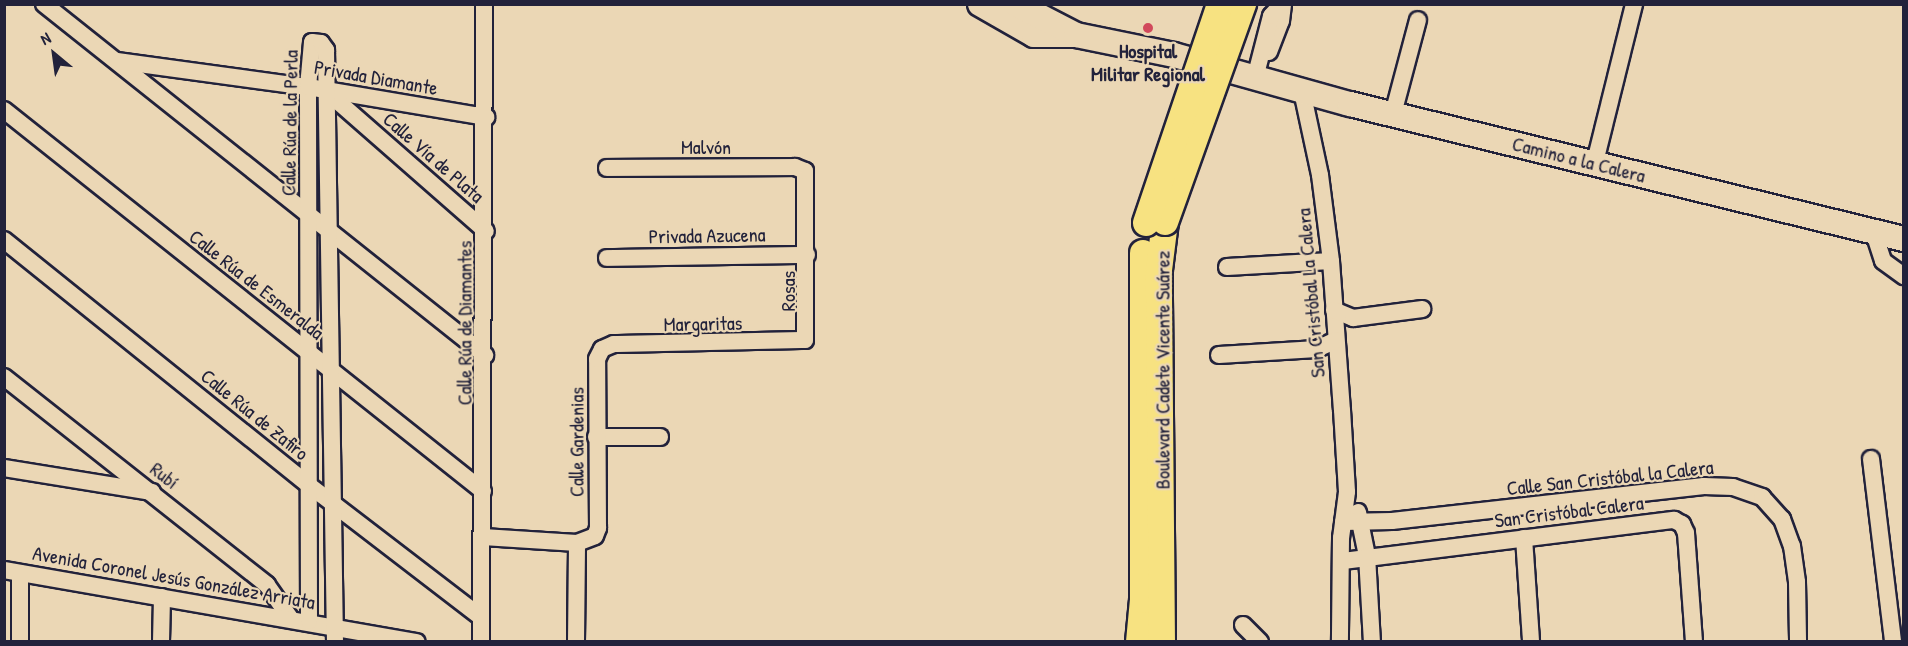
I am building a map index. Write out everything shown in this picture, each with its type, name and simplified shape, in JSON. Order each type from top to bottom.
[{"type":"main road","name":"Boulevard Cadete Vicente Suárez","points":[[1136,636],[1141,282],[1220,4]]},
{"type":"main road","name":"Boulevard Cadete Vicente Suárez","points":[[1162,642],[1159,270],[1156,223],[1243,4]]},
{"type":"street","points":[[44,4],[328,233],[485,355]]},
{"type":"street","name":"Calle Rúa de Diamantes","points":[[481,642],[486,231],[484,4]]},
{"type":"street","points":[[980,4],[1034,35],[1076,35]]},
{"type":"street","points":[[1016,4],[1076,35]]},
{"type":"street","points":[[1258,70],[1270,50],[1282,4]]},
{"type":"street","points":[[1595,162],[1634,4]]},
{"type":"street","points":[[1393,114],[1418,20]]},
{"type":"street","name":"Camino a la Calera","points":[[1076,35],[1258,70],[1302,91],[1904,239]]},
{"type":"street","name":"Calle Rúa de la Perla","points":[[309,621],[308,87],[309,42],[318,42],[326,50],[336,634]]},
{"type":"street","name":"Privada Diamante","points":[[116,61],[308,87],[486,117]]},
{"type":"street","name":"Calle Vía de Plata","points":[[327,91],[486,231]]},
{"type":"street","name":"San Cristóbal La Calera","points":[[1302,91],[1320,175],[1331,261],[1347,492],[1343,522],[1340,642]]},
{"type":"street","name":"Calle Rúa de Esmeralda","points":[[4,110],[309,353],[330,367],[483,491]]},
{"type":"street","name":"Malvón","points":[[607,168],[795,167],[805,171]]},
{"type":"street","name":"Rosas","points":[[805,171],[806,340]]},
{"type":"street","points":[[1874,233],[1883,261],[1904,276]]},
{"type":"street","name":"Calle Rúa de Zafiro","points":[[4,240],[310,486],[482,618]]},
{"type":"street","name":"Privada Azucena","points":[[608,258],[807,255]]},
{"type":"street","points":[[1227,267],[1331,261]]},
{"type":"street","points":[[1334,310],[1353,318],[1422,309]]},
{"type":"street","name":"Margaritas","points":[[602,349],[614,344],[806,340]]},
{"type":"street","points":[[1219,356],[1317,349],[1336,340]]},
{"type":"street","name":"Calle Gardenias","points":[[577,543],[595,536],[598,528],[597,360],[602,349]]},
{"type":"street","name":"Rubí","points":[[4,377],[153,492],[267,585],[289,617]]},
{"type":"street","points":[[596,437],[660,437]]},
{"type":"street","points":[[1871,459],[1896,637]]},
{"type":"street","points":[[4,468],[153,492]]},
{"type":"street","name":"Calle San Cristóbal la Calera","points":[[1343,522],[1363,522],[1704,486],[1733,487],[1762,497],[1782,519],[1792,546],[1796,573],[1798,642]]},
{"type":"street","name":"San Cristóbal La Calera","points":[[1347,492],[1363,522]]},
{"type":"street","name":"San Cristóbal Calera","points":[[1343,561],[1367,556],[1674,520],[1682,524],[1686,533],[1694,642]]},
{"type":"street","points":[[1363,522],[1372,642]]},
{"type":"street","points":[[483,537],[577,543],[576,642]]},
{"type":"street","points":[[1524,538],[1531,642]]},
{"type":"street","points":[[12,571],[20,642]]},
{"type":"street","name":"Avenida Coronel Jesús González Arriata","points":[[12,571],[289,617],[309,621],[336,634],[417,642]]},
{"type":"street","points":[[161,642],[162,597]]},
{"type":"street","points":[[1243,625],[1260,642]]},
{"type":"place","name":"Hospital Militar Regional","points":[[1148,28]]}]
